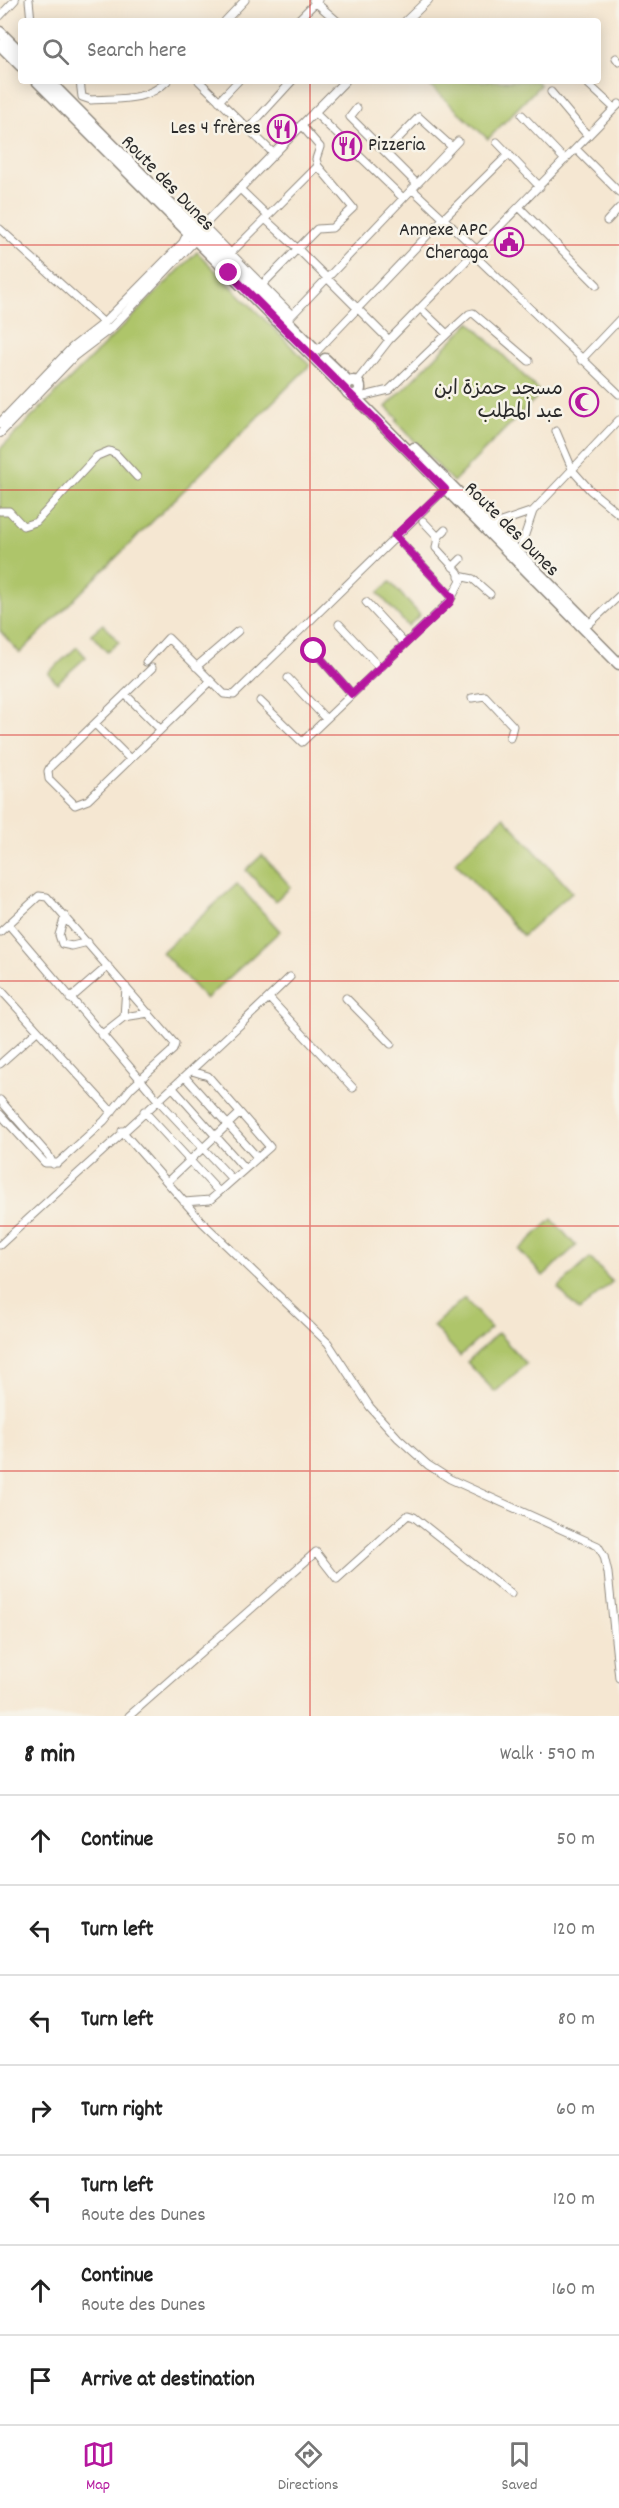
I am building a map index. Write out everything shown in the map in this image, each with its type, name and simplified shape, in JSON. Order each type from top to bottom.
[{"type":"main road","points":[[0,33],[18,50]]},
{"type":"main road","points":[[0,45],[18,63]]},
{"type":"main road","name":"Route des Dunes","points":[[40,84],[289,317],[317,351],[619,664]]},
{"type":"main road","name":"Route des Dunes","points":[[52,84],[196,232],[355,389],[445,489],[519,552],[619,654]]},
{"type":"street","points":[[0,16],[15,0]]},
{"type":"street","points":[[30,0],[32,18]]},
{"type":"street","points":[[228,18],[245,0]]},
{"type":"street","points":[[409,18],[428,0]]},
{"type":"street","points":[[300,18],[316,1],[334,18]]},
{"type":"street","points":[[80,84],[82,97],[91,100],[146,96],[156,92],[164,84]]},
{"type":"street","points":[[202,84],[273,153]]},
{"type":"street","points":[[219,100],[235,84]]},
{"type":"street","points":[[248,129],[289,84]]},
{"type":"street","points":[[0,433],[74,356],[112,327],[196,232],[342,84]]},
{"type":"street","points":[[355,389],[390,340],[617,106],[589,84]]},
{"type":"street","points":[[550,92],[588,136]]},
{"type":"street","points":[[357,108],[350,117],[385,152],[443,219],[581,360],[619,394]]},
{"type":"street","points":[[314,112],[403,198]]},
{"type":"street","points":[[522,115],[565,160]]},
{"type":"street","points":[[196,232],[230,254],[289,317],[455,144],[419,117],[385,152]]},
{"type":"street","points":[[261,286],[317,229],[332,228],[353,208],[318,166],[316,159],[320,147],[301,125]]},
{"type":"street","points":[[497,142],[540,187]]},
{"type":"street","points":[[576,149],[619,192]]},
{"type":"street","points":[[317,351],[443,219],[509,154]]},
{"type":"street","points":[[230,254],[318,166]]},
{"type":"street","points":[[239,188],[266,218],[390,340]]},
{"type":"street","points":[[520,208],[597,285]]},
{"type":"street","points":[[608,221],[619,208]]},
{"type":"street","points":[[0,229],[104,323]]},
{"type":"street","points":[[0,423],[72,348],[104,323],[196,232]]},
{"type":"street","points":[[420,308],[447,334]]},
{"type":"street","points":[[355,389],[389,390],[447,334],[473,313],[529,361]]},
{"type":"street","points":[[581,360],[619,320]]},
{"type":"street","points":[[519,552],[533,511],[619,420]]},
{"type":"street","points":[[613,427],[619,433]]},
{"type":"street","points":[[556,431],[573,471],[590,490],[619,514]]},
{"type":"street","points":[[0,511],[9,512],[23,526],[36,522],[97,456],[109,451],[116,454],[137,477]]},
{"type":"street","points":[[146,662],[168,638],[210,682],[228,696],[241,691],[445,489]]},
{"type":"street","points":[[488,526],[533,511]]},
{"type":"street","points":[[423,521],[438,537]]},
{"type":"street","points":[[260,701],[302,742],[458,590],[459,576],[436,548],[438,537],[445,530]]},
{"type":"street","points":[[395,536],[452,597]]},
{"type":"street","points":[[453,567],[461,559]]},
{"type":"street","points":[[459,576],[473,579],[490,594]]},
{"type":"street","points":[[590,624],[619,596]]},
{"type":"street","points":[[366,602],[405,644]]},
{"type":"street","points":[[339,624],[380,668]]},
{"type":"street","points":[[196,667],[238,631]]},
{"type":"street","points":[[314,651],[352,694]]},
{"type":"street","points":[[152,668],[48,771],[49,779],[75,805],[84,803],[210,682]]},
{"type":"street","points":[[288,678],[326,719]]},
{"type":"street","points":[[125,694],[160,729]]},
{"type":"street","points":[[472,698],[485,696],[513,726],[510,738]]},
{"type":"street","points":[[95,724],[130,759]]},
{"type":"street","points":[[0,933],[41,896],[49,898],[175,1044],[173,1050],[122,1097],[112,1112],[63,1161],[53,1164],[45,1163],[0,1114]]},
{"type":"street","points":[[65,916],[59,935],[62,944],[72,946],[88,942]]},
{"type":"street","points":[[9,925],[157,1100],[232,1179]]},
{"type":"street","points":[[70,999],[108,966]]},
{"type":"street","points":[[0,1245],[144,1111],[192,1071],[290,977]]},
{"type":"street","points":[[124,1017],[126,987]]},
{"type":"street","points":[[2,994],[112,1112]]},
{"type":"street","points":[[269,998],[354,1088]]},
{"type":"street","points":[[346,998],[391,1044]]},
{"type":"street","points":[[101,1035],[124,1017],[149,1013]]},
{"type":"street","points":[[0,1064],[37,1031]]},
{"type":"street","points":[[184,1202],[208,1202],[270,1147],[208,1076],[192,1071]]},
{"type":"street","points":[[184,1077],[257,1157]]},
{"type":"street","points":[[172,1087],[244,1169]]},
{"type":"street","points":[[0,1100],[51,1158],[53,1164]]},
{"type":"street","points":[[144,1111],[219,1192]]},
{"type":"street","points":[[167,1182],[240,1113]]},
{"type":"street","points":[[122,1131],[184,1202],[328,1343],[370,1407],[428,1466],[450,1479],[598,1546],[604,1556],[608,1573],[619,1678]]},
{"type":"street","points":[[129,1716],[316,1552],[338,1579],[408,1515],[414,1517],[510,1594]]},
{"type":"green space","points":[[428,84],[539,84],[488,139]]},
{"type":"green space","points":[[197,252],[310,365],[20,653],[0,631],[0,449]]},
{"type":"green space","points":[[470,322],[541,393],[453,482],[396,421],[398,419],[386,407]]},
{"type":"green space","points":[[390,582],[420,615],[408,626],[378,593]]},
{"type":"green space","points":[[103,624],[119,642],[107,652],[91,634]]},
{"type":"green space","points":[[77,647],[86,657],[57,683],[48,673]]},
{"type":"green space","points":[[504,817],[572,892],[523,936],[455,862]]},
{"type":"green space","points":[[262,855],[291,887],[275,901],[246,870]]},
{"type":"green space","points":[[237,884],[280,931],[206,999],[162,952]]},
{"type":"green space","points":[[552,1219],[576,1246],[543,1276],[519,1250]]},
{"type":"green space","points":[[590,1258],[612,1282],[579,1311],[558,1288]]},
{"type":"green space","points":[[464,1298],[491,1328],[460,1356],[433,1326]]},
{"type":"green space","points":[[498,1333],[526,1364],[495,1392],[467,1362]]},
{"type":"place","name":"Les 4 frères","points":[[282,129]]},
{"type":"place","name":"Pizzeria","points":[[347,146]]},
{"type":"place","name":"Annexe APC Cheraga","points":[[509,242]]},
{"type":"place","name":"مسجد حمزة ابن عبد المطلب","points":[[584,402]]},
{"type":"route","points":[[229,273],[445,489],[395,536],[452,597],[450,602],[352,694],[314,651]]}]
